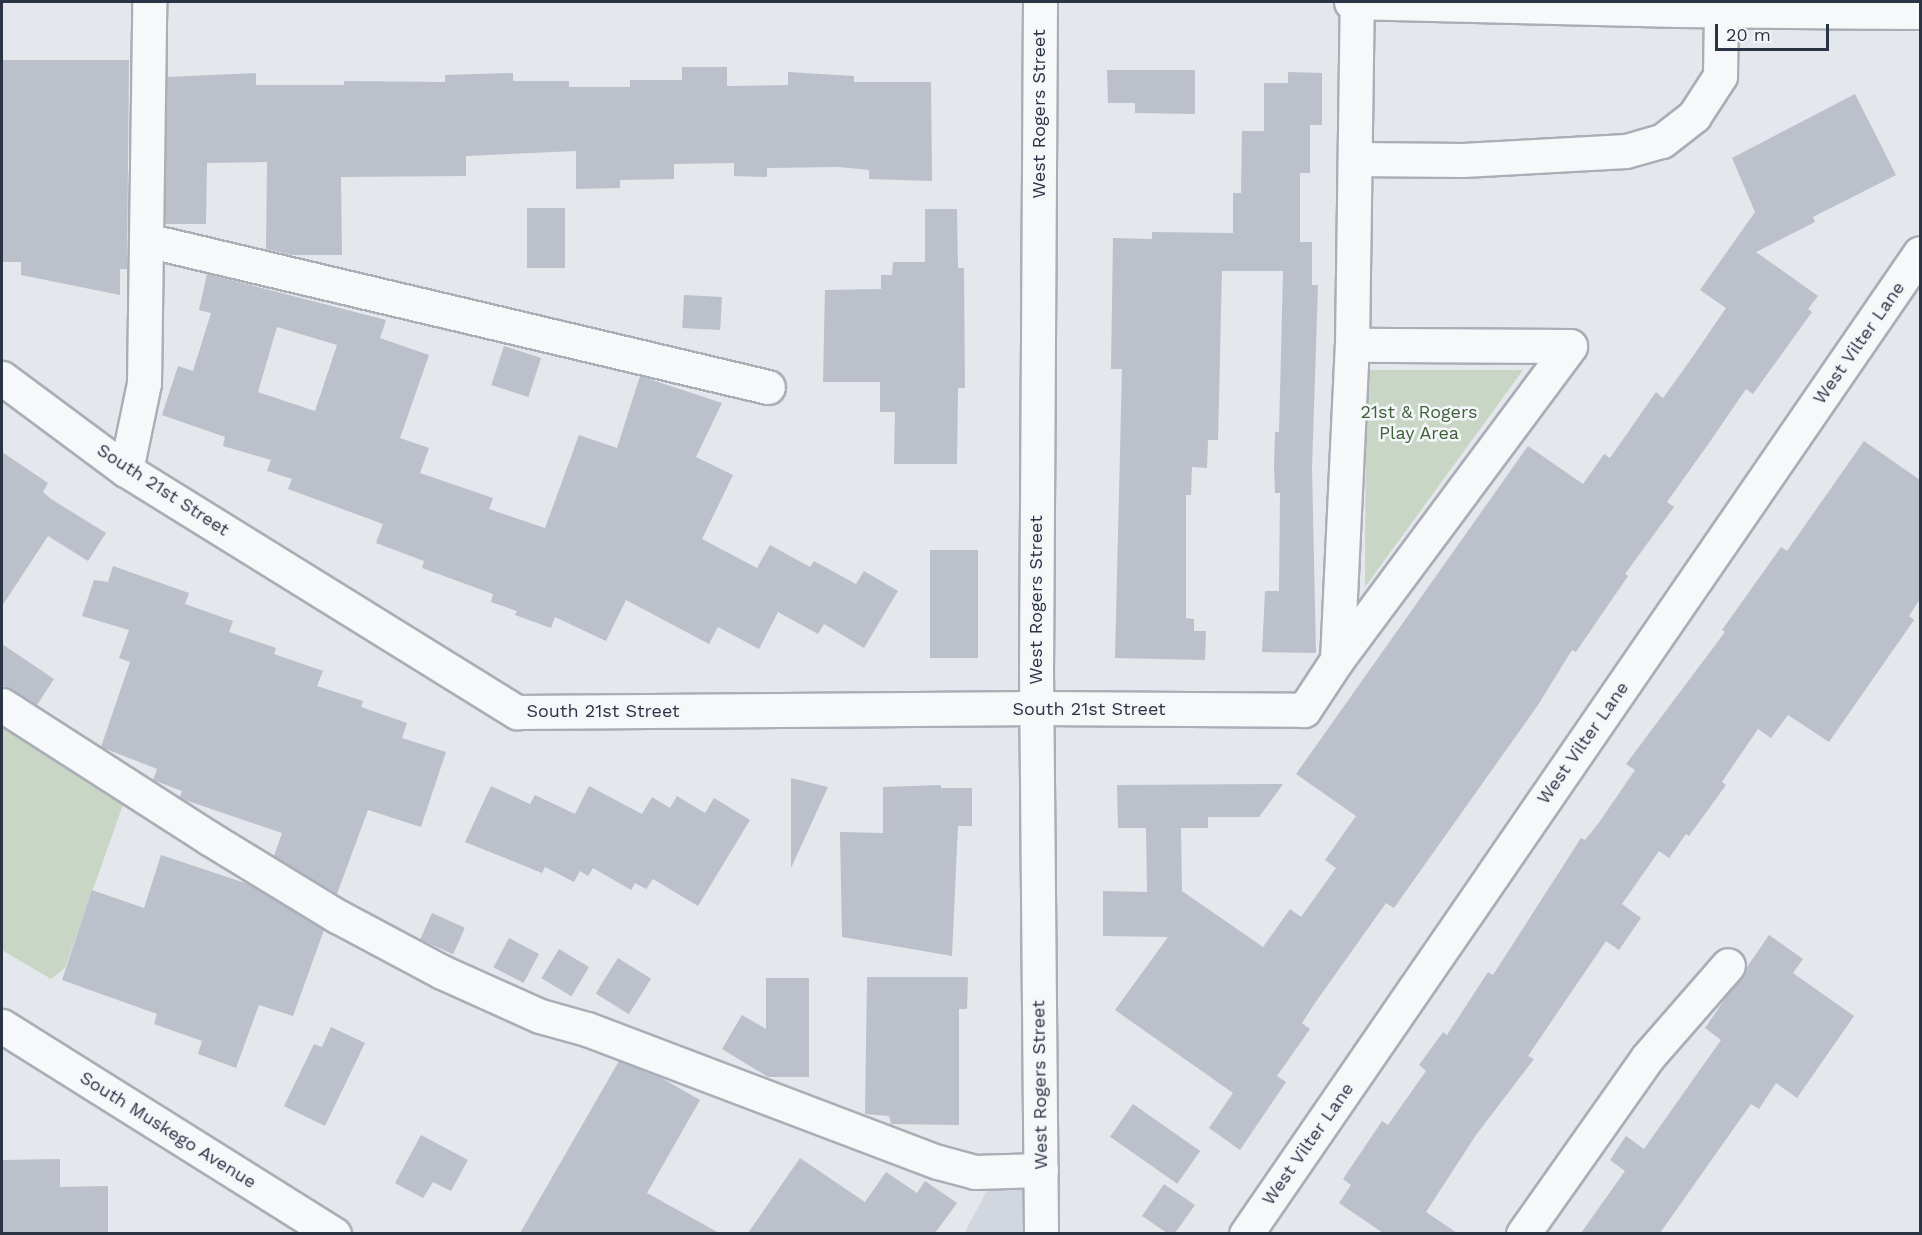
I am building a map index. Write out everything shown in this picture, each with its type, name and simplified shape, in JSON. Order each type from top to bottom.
[{"type":"street","points":[[126,470],[144,383],[148,2]]},
{"type":"street","points":[[1035,2],[1047,2]]},
{"type":"street","name":"West Rogers Street","points":[[1040,2],[1036,708],[1041,1233]]},
{"type":"street","points":[[1351,2],[1679,6],[1721,11],[1920,12]]},
{"type":"street","points":[[1337,660],[1352,345],[1357,2]]},
{"type":"street","points":[[1355,159],[1463,160],[1626,152],[1662,141],[1694,116],[1720,76],[1721,11]]},
{"type":"street","points":[[146,240],[768,387]]},
{"type":"street","name":"West Vilter Lane","points":[[1246,1233],[1920,253]]},
{"type":"street","points":[[1337,660],[1570,346],[1352,345]]},
{"type":"street","name":"South 21st Street","points":[[2,378],[126,470],[517,712],[1036,708],[1304,710],[1337,660]]},
{"type":"street","points":[[2,705],[317,904],[461,981],[540,1016],[586,1029],[938,1162],[975,1172],[1041,1170]]},
{"type":"street","points":[[1523,1233],[1647,1058],[1728,965]]},
{"type":"street","name":"South Muskego Avenue","points":[[2,1026],[334,1233]]},
{"type":"shaded area","points":[[1041,1170],[1041,1233],[964,1234],[997,1171]]},
{"type":"green space","name":"21st & Rogers Play Area","points":[[1366,370],[1523,370],[1365,587]]},
{"type":"green space","points":[[2,723],[124,802],[65,968],[51,979],[2,950]]},
{"type":"building","points":[[2,60],[129,60],[127,269],[120,269],[120,295],[21,275],[21,262],[2,262]]},
{"type":"building","points":[[682,67],[727,67],[727,86],[788,85],[788,72],[854,76],[854,82],[931,82],[932,181],[869,179],[869,170],[839,167],[767,168],[767,177],[734,176],[734,163],[674,164],[674,179],[620,180],[620,188],[576,189],[576,151],[466,156],[466,176],[341,177],[342,255],[292,255],[266,249],[267,162],[207,163],[206,224],[165,224],[167,77],[256,73],[256,85],[344,85],[344,81],[445,82],[445,75],[513,73],[513,81],[569,81],[569,87],[630,87],[630,80],[682,80]]},
{"type":"building","points":[[1107,70],[1195,70],[1195,114],[1135,113],[1135,103],[1108,103]]},
{"type":"building","points":[[1288,72],[1322,73],[1322,125],[1310,125],[1310,173],[1300,173],[1300,242],[1312,242],[1312,285],[1318,285],[1312,468],[1316,653],[1262,652],[1265,591],[1279,591],[1280,493],[1275,493],[1274,466],[1275,432],[1279,432],[1283,271],[1222,271],[1218,440],[1208,440],[1207,468],[1192,467],[1191,495],[1186,495],[1186,618],[1194,619],[1194,631],[1206,631],[1205,660],[1115,658],[1122,369],[1111,369],[1113,238],[1152,239],[1152,232],[1233,233],[1233,193],[1241,193],[1242,131],[1264,131],[1264,83],[1288,83]]},
{"type":"building","points":[[1855,94],[1896,175],[1813,217],[1815,222],[1756,252],[1818,296],[1808,309],[1812,312],[1753,394],[1746,389],[1667,502],[1674,507],[1625,574],[1628,576],[1576,652],[1572,650],[1538,705],[1394,908],[1386,903],[1315,1003],[1302,1023],[1310,1029],[1277,1076],[1286,1082],[1240,1150],[1209,1128],[1233,1093],[1115,1010],[1168,937],[1103,936],[1103,891],[1147,892],[1146,828],[1118,828],[1117,785],[1283,784],[1259,817],[1208,817],[1208,828],[1181,828],[1182,891],[1263,947],[1290,909],[1301,917],[1336,868],[1325,860],[1356,816],[1296,774],[1528,446],[1583,484],[1604,454],[1610,458],[1656,392],[1663,398],[1689,362],[1726,308],[1700,290],[1755,212],[1732,158]]},
{"type":"building","points":[[527,208],[565,208],[565,268],[527,268]]},
{"type":"building","points":[[925,209],[957,209],[958,268],[964,268],[965,388],[958,388],[957,464],[894,464],[895,412],[880,412],[880,382],[823,382],[825,290],[881,289],[881,275],[892,275],[893,262],[925,262]]},
{"type":"building","points":[[207,274],[386,320],[380,338],[429,355],[400,438],[429,448],[420,473],[493,498],[489,509],[545,528],[579,435],[617,448],[640,376],[722,403],[696,457],[733,475],[702,539],[757,568],[770,545],[810,567],[814,561],[856,584],[864,571],[898,591],[864,648],[824,624],[818,634],[778,612],[759,649],[718,627],[709,644],[626,600],[606,641],[555,617],[551,628],[515,615],[517,611],[491,602],[493,594],[422,568],[424,561],[376,543],[383,524],[288,489],[292,479],[267,471],[271,460],[223,446],[225,437],[162,415],[178,366],[193,371],[211,313],[199,310]],"holes":[[[277,327],[337,345],[315,411],[258,392]]]},
{"type":"building","points":[[684,295],[722,297],[720,330],[682,328]]},
{"type":"building","points":[[504,346],[541,358],[528,397],[491,385]]},
{"type":"building","points":[[1864,441],[1920,480],[1920,599],[1909,616],[1914,620],[1829,742],[1788,715],[1771,738],[1758,729],[1722,782],[1726,785],[1689,836],[1686,834],[1669,858],[1659,851],[1622,904],[1641,918],[1619,950],[1606,941],[1528,1056],[1534,1059],[1476,1135],[1426,1212],[1457,1233],[1383,1233],[1339,1203],[1351,1185],[1343,1179],[1382,1121],[1388,1125],[1426,1071],[1419,1065],[1443,1032],[1447,1035],[1488,972],[1493,975],[1581,838],[1585,840],[1598,824],[1635,770],[1626,764],[1725,632],[1722,630],[1781,547],[1787,551]]},
{"type":"building","points":[[2,452],[48,483],[43,492],[51,499],[106,533],[88,561],[48,536],[2,606]]},
{"type":"building","points":[[930,550],[978,550],[978,658],[930,658]]},
{"type":"building","points":[[113,566],[189,593],[185,604],[233,621],[229,632],[276,648],[274,654],[323,671],[317,686],[363,701],[361,707],[407,723],[402,738],[446,752],[421,827],[368,810],[337,894],[274,856],[282,833],[185,800],[180,797],[182,791],[153,780],[157,769],[101,747],[130,662],[119,658],[129,630],[82,616],[94,580],[108,582]]},
{"type":"building","points":[[2,644],[54,679],[37,705],[2,685]]},
{"type":"building","points":[[791,778],[828,787],[791,868]]},
{"type":"building","points":[[941,785],[941,788],[972,788],[972,826],[958,826],[952,956],[842,937],[840,832],[883,833],[883,787]]},
{"type":"building","points":[[491,786],[530,804],[535,795],[575,814],[589,786],[642,814],[652,797],[670,808],[677,796],[705,813],[714,798],[750,820],[698,906],[653,879],[646,889],[635,883],[631,890],[593,868],[588,876],[580,871],[574,882],[545,867],[542,873],[465,842]]},
{"type":"building","points":[[161,855],[248,884],[324,930],[293,1016],[259,1005],[236,1068],[198,1054],[202,1041],[154,1024],[157,1014],[62,980],[92,890],[144,908]]},
{"type":"building","points":[[432,913],[465,928],[453,954],[420,939]]},
{"type":"building","points":[[1769,935],[1803,959],[1793,973],[1854,1016],[1797,1098],[1776,1083],[1759,1109],[1751,1104],[1660,1233],[1581,1233],[1625,1171],[1610,1160],[1626,1136],[1644,1149],[1721,1040],[1705,1028]]},
{"type":"building","points":[[509,938],[539,954],[524,983],[494,967]]},
{"type":"building","points":[[559,949],[589,967],[571,996],[541,978]]},
{"type":"building","points":[[618,958],[651,979],[629,1014],[596,994]]},
{"type":"building","points":[[867,977],[968,977],[967,1009],[959,1009],[959,1125],[891,1124],[889,1116],[865,1114]]},
{"type":"building","points":[[766,978],[809,978],[809,1077],[768,1077],[722,1049],[742,1015],[766,1029]]},
{"type":"building","points":[[331,1027],[365,1043],[325,1126],[284,1106],[314,1044],[322,1047]]},
{"type":"building","points":[[619,1061],[658,1076],[700,1100],[647,1193],[719,1233],[520,1233]]},
{"type":"building","points":[[1133,1104],[1200,1151],[1177,1184],[1110,1137]]},
{"type":"building","points":[[421,1135],[468,1160],[451,1191],[433,1182],[423,1198],[395,1183]]},
{"type":"building","points":[[800,1158],[865,1202],[886,1172],[917,1193],[925,1181],[957,1203],[935,1233],[748,1233]]},
{"type":"building","points":[[60,1159],[60,1187],[108,1186],[108,1233],[2,1232],[2,1160]]},
{"type":"building","points":[[1164,1184],[1195,1205],[1175,1233],[1167,1233],[1142,1216]]}]
